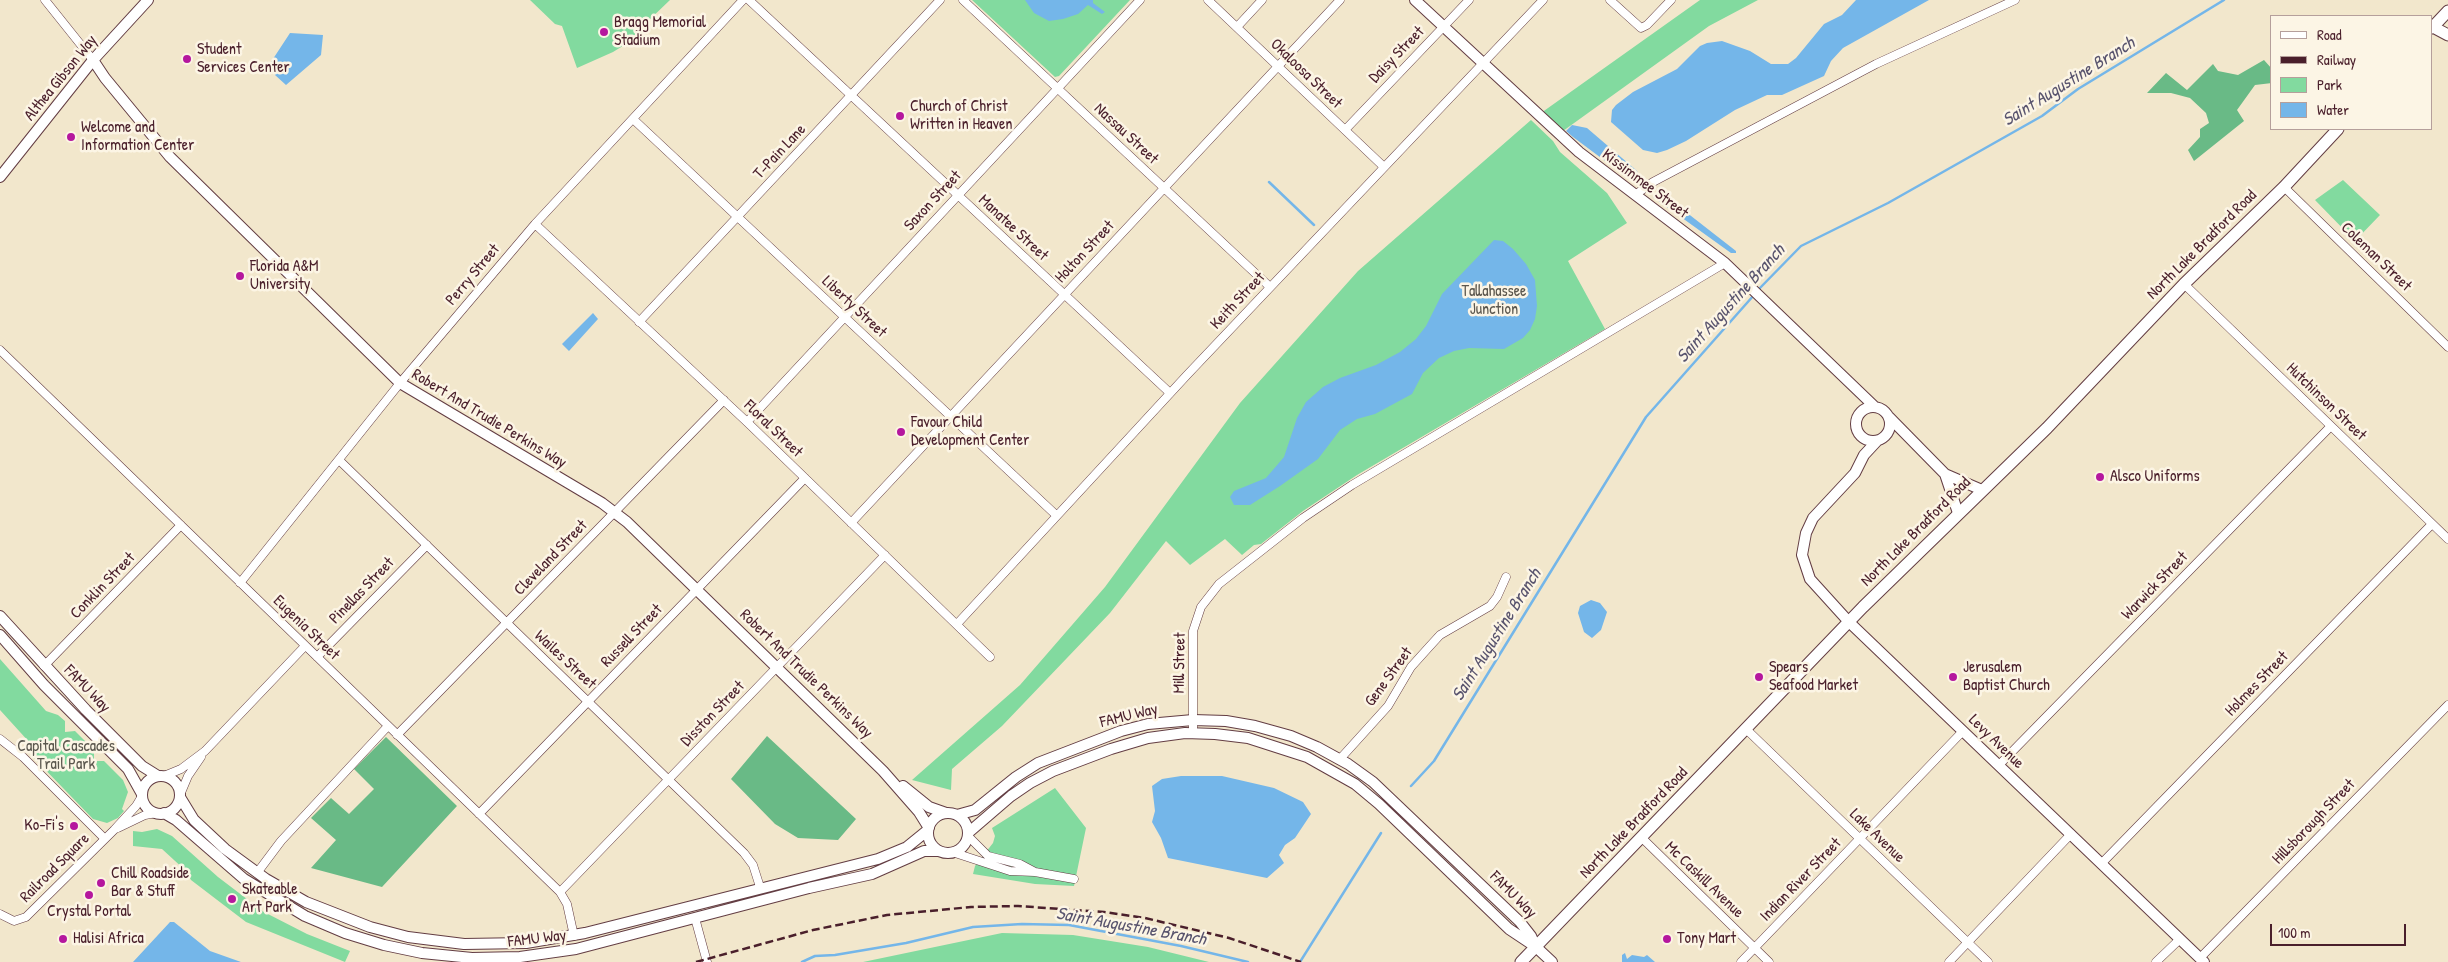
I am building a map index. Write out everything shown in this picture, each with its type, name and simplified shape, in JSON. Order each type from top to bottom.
[{"type":"main road","points":[[2433,27],[2447,13]]},
{"type":"main road","points":[[2433,28],[2448,35]]},
{"type":"main road","name":"North Lake Bradford Road","points":[[1521,962],[1849,622],[1958,513],[2047,428],[2184,284],[2284,188],[2337,130]]},
{"type":"street","name":"Robert And Trudie Perkins Way","points":[[45,0],[105,78],[170,157],[400,383],[615,512],[697,588],[883,771],[919,812],[928,829]]},
{"type":"street","name":"Althea Gibson Way","points":[[0,177],[93,60],[148,0]]},
{"type":"street","name":"Perry Street","points":[[240,583],[400,383],[535,224],[743,0]]},
{"type":"street","name":"Manatee Street","points":[[749,0],[1170,393]]},
{"type":"street","name":"T-Pain Lane","points":[[639,322],[940,0]]},
{"type":"street","name":"Nassau Street","points":[[963,0],[1270,287]]},
{"type":"street","name":"Saxon Street","points":[[747,422],[957,194],[1140,0]]},
{"type":"street","name":"Okaloosa Street","points":[[1208,0],[1384,167]]},
{"type":"street","points":[[1237,28],[1262,0]]},
{"type":"street","name":"Holton Street","points":[[851,523],[1340,0]]},
{"type":"street","name":"Kissimmee Street","points":[[1416,0],[1565,140],[1747,282],[1875,407]]},
{"type":"street","name":"Daisy Street","points":[[1345,130],[1469,0]]},
{"type":"street","name":"Keith Street","points":[[957,624],[1170,393],[1543,0]]},
{"type":"street","points":[[1610,0],[1637,26],[1644,27],[1671,0]]},
{"type":"street","points":[[1635,195],[1653,182],[1890,58],[2015,0]]},
{"type":"street","name":"Liberty Street","points":[[633,119],[1056,515]]},
{"type":"street","name":"Coleman Street","points":[[2284,188],[2448,347]]},
{"type":"street","name":"Floral Street","points":[[535,224],[724,400],[990,657]]},
{"type":"street","name":"Mill Street","points":[[1193,733],[1191,647],[1194,626],[1208,597],[1230,575],[1303,518],[1352,485],[1725,263]]},
{"type":"street","name":"Hutchinson Street","points":[[2184,284],[2448,539]]},
{"type":"street","name":"Eugenia Street","points":[[0,350],[560,892],[567,904],[574,936]]},
{"type":"street","points":[[1858,390],[1858,414],[1855,425],[1860,436],[1864,455]]},
{"type":"street","name":"Cleveland Street","points":[[397,735],[724,400]]},
{"type":"street","points":[[1858,414],[1866,408],[1881,408],[1909,440],[1945,474],[1982,490]]},
{"type":"street","points":[[1880,440],[1889,429],[1889,417]]},
{"type":"street","name":"Warwick Street","points":[[1999,765],[2331,426]]},
{"type":"street","points":[[1860,436],[1871,441],[1896,437],[1909,440]]},
{"type":"street","name":"Levy Avenue","points":[[1880,440],[1864,455],[1855,473],[1813,518],[1806,533],[1802,555],[1810,579],[1849,622],[2202,960]]},
{"type":"street","name":"Wailes Street","points":[[339,460],[747,856],[755,869],[760,887]]},
{"type":"street","points":[[1945,474],[1958,513]]},
{"type":"street","name":"Russell Street","points":[[479,814],[805,478]]},
{"type":"street","name":"Holmes Street","points":[[2101,864],[2432,524]]},
{"type":"street","name":"Conklin Street","points":[[44,666],[181,526]]},
{"type":"street","name":"Pinellas Street","points":[[317,657],[427,544]]},
{"type":"street","name":"Disston Street","points":[[560,892],[885,555]]},
{"type":"street","name":"Gene Street","points":[[1340,759],[1388,706],[1412,667],[1429,647],[1440,635],[1490,606],[1497,597],[1506,577]]},
{"type":"street","name":"FAMU Way","points":[[0,616],[44,666],[132,757],[146,770],[174,781],[187,810],[202,828],[257,873],[295,896],[331,913],[370,927],[408,937],[489,945],[538,942],[574,936],[760,887],[885,857],[911,845],[928,829],[935,818],[946,813]]},
{"type":"street","name":"FAMU Way","points":[[0,635],[44,685],[128,769],[147,808],[180,824],[232,871],[280,902],[345,933],[409,950],[472,958],[531,956],[582,948],[872,874],[924,851],[939,850],[952,852],[963,846],[968,834],[1012,796],[1053,771],[1139,740],[1193,733],[1232,735],[1272,744],[1308,756],[1339,774],[1379,804],[1509,929],[1536,947]]},
{"type":"street","points":[[142,795],[148,781],[181,769],[205,751],[306,646]]},
{"type":"street","name":"Hillsborough Street","points":[[2202,960],[2448,705]]},
{"type":"street","name":"FAMU Way","points":[[957,815],[975,810],[1023,772],[1056,755],[1129,729],[1193,720],[1236,722],[1273,730],[1308,742],[1340,759],[1384,791],[1520,922],[1531,936],[1536,947]]},
{"type":"street","points":[[257,873],[281,841],[388,726]]},
{"type":"street","name":"Lake Avenue","points":[[1746,729],[1988,962]]},
{"type":"street","name":"Indian River Street","points":[[1741,962],[1964,731]]},
{"type":"street","name":"Railroad Square","points":[[0,739],[23,757],[104,838]]},
{"type":"street","points":[[160,813],[175,808],[188,776],[205,751]]},
{"type":"street","name":"Robert And Trudie Perkins Way","points":[[883,771],[926,804],[946,813]]},
{"type":"street","name":"Railroad Square","points":[[0,914],[11,921],[25,918],[114,830],[136,806],[142,795]]},
{"type":"street","name":"Railroad Square","points":[[114,830],[145,815],[160,813]]},
{"type":"street","points":[[946,813],[957,815],[966,824],[968,834],[988,856],[1020,864],[1035,872],[1074,879]]},
{"type":"street","points":[[928,829],[931,844],[939,850]]},
{"type":"street","points":[[1949,962],[2071,834]]},
{"type":"street","name":"Mc Caskill Avenue","points":[[1642,838],[1769,962]]},
{"type":"street","points":[[952,852],[995,868],[1023,874],[1035,872]]},
{"type":"street","points":[[696,918],[707,962]]},
{"type":"street","points":[[2156,962],[2180,939]]},
{"type":"street","points":[[1536,947],[1552,962]]},
{"type":"green space","name":"Bragg Memorial Stadium","points":[[530,0],[670,0],[645,24],[648,28],[639,36],[613,52],[577,68],[562,26],[555,24]]},
{"type":"green space","points":[[972,0],[1130,0],[1059,76],[1055,77]]},
{"type":"green space","points":[[1700,0],[1758,0],[1709,26],[1563,131],[1541,113]]},
{"type":"green space","points":[[2264,60],[2270,67],[2270,83],[2255,85],[2237,110],[2244,121],[2194,161],[2188,150],[2200,137],[2200,129],[2209,123],[2206,113],[2190,98],[2171,93],[2147,93],[2166,73],[2187,90],[2213,64],[2218,71],[2238,75]]},
{"type":"green space","name":"Tallahassee Junction","points":[[1531,120],[1553,141],[1560,152],[1607,193],[1627,223],[1568,261],[1605,329],[1357,475],[1303,511],[1261,544],[1254,545],[1242,555],[1225,539],[1190,565],[1166,541],[1110,613],[1002,726],[952,769],[951,790],[912,780],[1020,685],[1105,587],[1240,403],[1358,271]]},
{"type":"green space","points":[[2343,180],[2380,215],[2355,241],[2315,200]]},
{"type":"green space","name":"Capital Cascades Trail Park","points":[[0,659],[46,711],[58,715],[65,721],[65,732],[75,731],[94,750],[94,761],[104,761],[123,780],[128,792],[122,809],[124,811],[118,818],[107,823],[93,819],[32,756],[30,743],[0,710]]},
{"type":"green space","points":[[767,736],[856,819],[838,840],[798,838],[775,824],[731,779]]},
{"type":"green space","points":[[386,737],[457,806],[382,887],[311,868],[336,840],[311,818],[331,798],[349,814],[374,789],[354,769]]},
{"type":"green space","points":[[1055,788],[1086,828],[1074,886],[1035,884],[973,874],[975,866],[993,843],[995,836],[992,828]]},
{"type":"green space","name":"Skateable Art Park","points":[[157,829],[172,836],[218,877],[264,912],[307,934],[350,951],[345,962],[246,922],[191,880],[186,871],[162,849],[133,846],[133,831],[142,832]]},
{"type":"green space","points":[[1002,933],[1073,935],[1148,947],[1209,962],[863,962]]},
{"type":"water","points":[[1025,0],[1093,0],[1093,3],[1105,12],[1102,14],[1088,5],[1078,14],[1049,21],[1034,13]]},
{"type":"water","points":[[1856,0],[1929,0],[1843,48],[1831,61],[1824,76],[1782,95],[1767,95],[1735,110],[1686,141],[1667,150],[1657,153],[1643,150],[1611,122],[1612,110],[1616,105],[1633,92],[1677,69],[1700,46],[1722,41],[1750,51],[1771,64],[1788,64],[1796,58],[1824,24],[1842,15]]},
{"type":"water","points":[[290,33],[323,35],[321,55],[286,85],[275,75],[271,62]]},
{"type":"water","points":[[1572,125],[1587,128],[1637,171],[1639,177],[1632,181],[1573,137],[1566,131]]},
{"type":"water","points":[[1659,191],[1736,251],[1736,253],[1731,253],[1653,197]]},
{"type":"water","points":[[1494,240],[1503,241],[1513,249],[1526,264],[1535,280],[1537,306],[1535,319],[1530,330],[1523,338],[1504,349],[1469,348],[1454,351],[1439,358],[1423,373],[1412,394],[1375,414],[1357,419],[1340,430],[1318,459],[1250,505],[1234,505],[1230,497],[1234,491],[1266,478],[1284,457],[1297,418],[1306,402],[1323,387],[1340,378],[1376,365],[1400,352],[1416,339],[1426,326],[1442,294]]},
{"type":"water","points":[[593,313],[598,319],[569,351],[562,344]]},
{"type":"water","points":[[1591,600],[1600,603],[1607,612],[1601,630],[1592,638],[1584,632],[1578,613],[1580,606]]},
{"type":"water","points":[[1181,776],[1222,776],[1274,788],[1303,802],[1311,814],[1295,838],[1285,845],[1279,855],[1284,863],[1267,878],[1168,858],[1161,838],[1152,822],[1155,811],[1152,786],[1162,779]]},
{"type":"water","points":[[170,922],[174,922],[210,951],[241,962],[133,962]]},
{"type":"water","points":[[1625,953],[1627,959],[1632,955],[1644,957],[1647,955],[1655,962],[1622,962],[1622,955]]},
{"type":"waterway","name":"Saint Augustine Branch","points":[[1757,291],[1801,246],[1888,203],[2042,116],[2078,89],[2224,0]]},
{"type":"waterway","points":[[1269,182],[1314,225]]},
{"type":"waterway","name":"Saint Augustine Branch","points":[[1411,786],[1434,761],[1646,417],[1754,295]]},
{"type":"waterway","name":"Saint Augustine Branch","points":[[1300,962],[1381,833]]},
{"type":"waterway","name":"Saint Augustine Branch","points":[[802,962],[815,956],[835,955],[906,943],[973,927],[1022,924],[1069,925],[1181,946],[1248,962]]},
{"type":"railway","points":[[696,962],[813,930],[887,915],[971,907],[1018,906],[1104,912],[1145,918],[1229,938],[1301,962]]},
{"type":"place","name":"Bragg Memorial Stadium","points":[[604,32]]},
{"type":"place","name":"Student Services Center","points":[[187,59]]},
{"type":"place","name":"Church of Christ Written in Heaven","points":[[900,116]]},
{"type":"place","name":"Welcome and Information Center","points":[[71,137]]},
{"type":"place","name":"Florida A&M University","points":[[240,276]]},
{"type":"place","name":"Favour Child Development Center","points":[[901,432]]},
{"type":"place","name":"Alsco Uniforms","points":[[2100,477]]},
{"type":"place","name":"Spears Seafood Market","points":[[1759,677]]},
{"type":"place","name":"Jerusalem Baptist Church","points":[[1953,677]]},
{"type":"place","name":"Ko-Fi's","points":[[74,826]]},
{"type":"place","name":"Chill Roadside Bar & Stuff","points":[[101,883]]},
{"type":"place","name":"Crystal Portal","points":[[89,895]]},
{"type":"place","name":"Skateable Art Park","points":[[232,899]]},
{"type":"place","name":"Halisi Africa","points":[[63,939]]},
{"type":"place","name":"Tony Mart","points":[[1667,939]]}]
